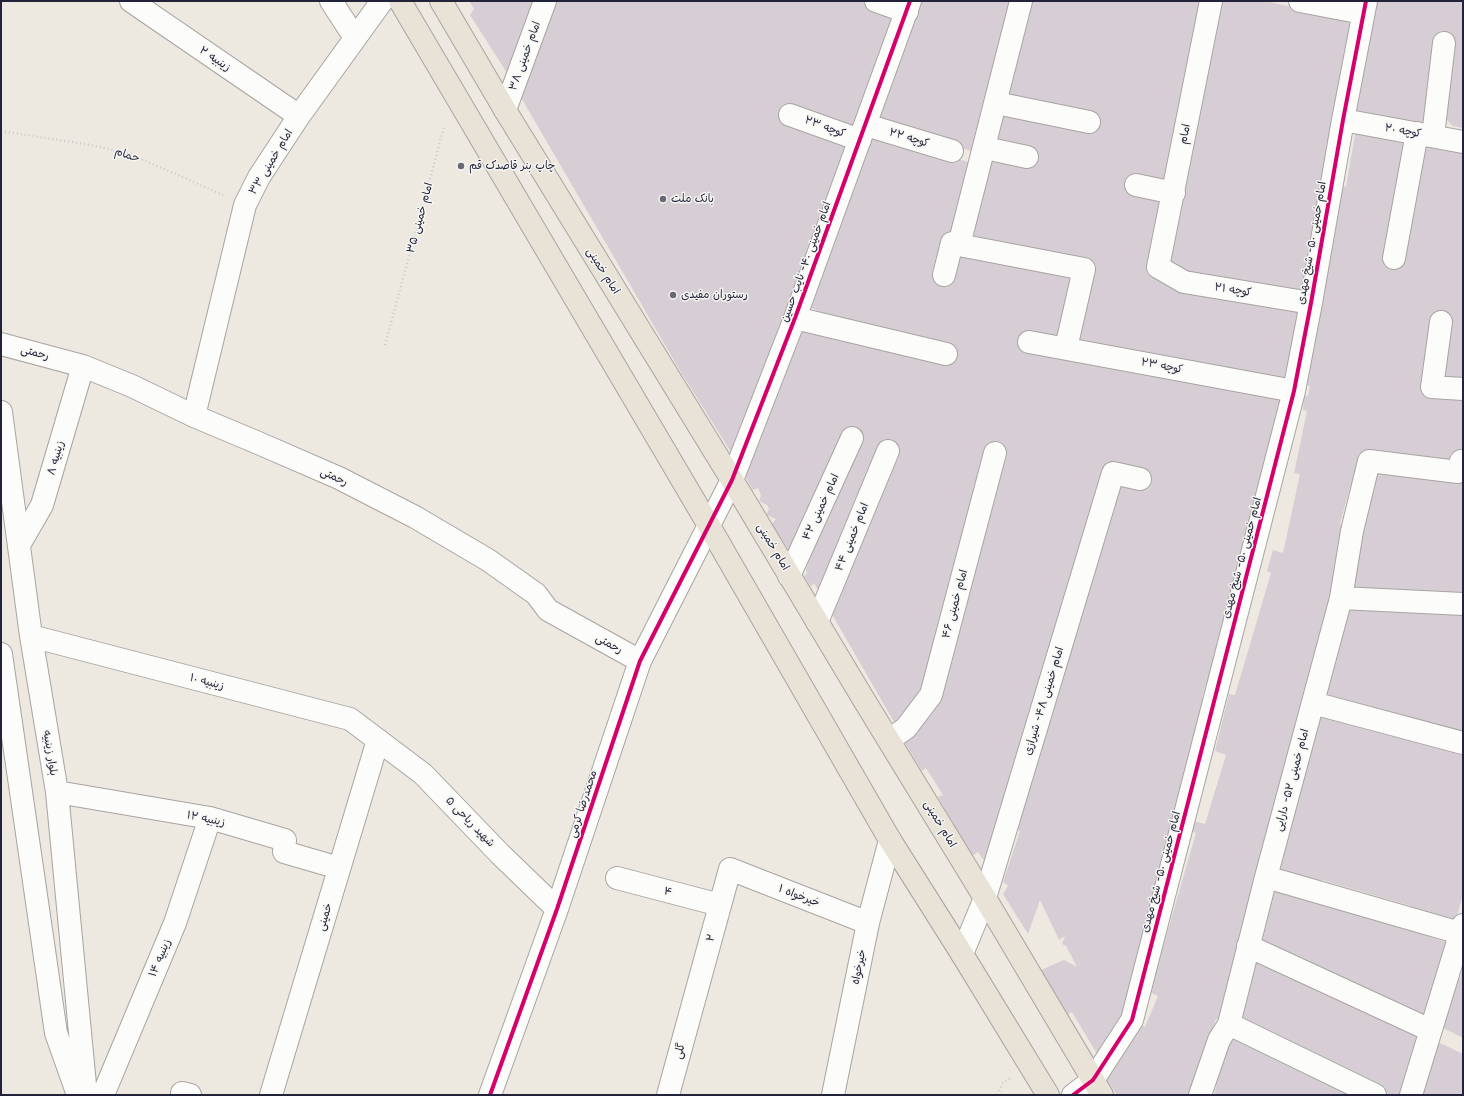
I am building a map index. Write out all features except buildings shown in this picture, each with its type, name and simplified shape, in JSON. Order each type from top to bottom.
[{"type":"main road","points":[[400,1],[708,524],[890,840],[1048,1095]]},
{"type":"main road","name":"امام خمینی","points":[[441,1],[504,110],[732,480],[1098,1088]]},
{"type":"street","name":"زینبیه ۲","points":[[131,1],[299,116]]},
{"type":"street","points":[[331,1],[355,38]]},
{"type":"street","name":"امام خمینی ۳۳","points":[[194,416],[245,205],[259,177],[299,116],[382,1]]},
{"type":"street","name":"امام خمینی ۳۸","points":[[504,110],[545,1]]},
{"type":"street","points":[[876,1],[908,7]]},
{"type":"street","points":[[959,245],[985,148],[1021,1]]},
{"type":"street","name":"امام","points":[[1158,267],[1174,193],[1210,1]]},
{"type":"street","points":[[1300,1],[1364,7]]},
{"type":"street","name":"امام خمینی ۴۰- نایب حسین","points":[[708,524],[732,480],[795,318],[908,7]]},
{"type":"street","name":"امام خمینی ۵۰- شیخ مهدی","points":[[1073,1095],[1098,1088],[1132,1020],[1294,391],[1364,7]]},
{"type":"street","points":[[1394,258],[1425,135],[1444,43]]},
{"type":"street","points":[[996,103],[1089,122]]},
{"type":"street","name":"کوچه ۲۳","points":[[790,114],[863,133]]},
{"type":"street","name":"کوچه ۲۰","points":[[1343,120],[1463,142]]},
{"type":"street","name":"کوچه ۲۲","points":[[863,133],[952,151]]},
{"type":"street","points":[[985,148],[1027,157]]},
{"type":"street","points":[[1136,185],[1174,193]]},
{"type":"street","points":[[944,275],[952,243],[1084,269],[1066,348]]},
{"type":"street","name":"کوچه ۲۱","points":[[1158,267],[1184,282],[1311,303]]},
{"type":"street","points":[[795,318],[946,354]]},
{"type":"street","points":[[1441,322],[1432,387],[1463,388]]},
{"type":"street","name":"کوچه ۲۳","points":[[1029,342],[1294,391]]},
{"type":"street","name":"رحمتی","points":[[1,344],[83,366],[132,386],[194,416],[339,478],[415,517],[494,564],[536,594],[548,610],[640,661]]},
{"type":"street","name":"زینبیه ۸","points":[[19,545],[42,505],[83,366]]},
{"type":"street","name":"بلوار زینبیه","points":[[1,412],[31,636],[57,792],[101,1094]]},
{"type":"street","name":"امام خمینی ۴۲","points":[[789,576],[852,438]]},
{"type":"street","name":"امام خمینی ۴۴","points":[[817,622],[888,451]]},
{"type":"street","name":"امام خمینی ۴۶","points":[[889,740],[906,728],[931,695],[995,453]]},
{"type":"street","name":"امام خمینی ۵۲- دارایی","points":[[1200,1095],[1219,1040],[1229,1024],[1266,877],[1341,598],[1352,531],[1369,461],[1458,472],[1461,461],[1463,461]]},
{"type":"street","name":"امام خمینی ۴۸- شیرازی","points":[[962,954],[985,898],[1113,473],[1140,479]]},
{"type":"street","name":"محمدرضا کرمی","points":[[490,1095],[557,910],[640,661],[708,524]]},
{"type":"street","points":[[1341,598],[1463,604]]},
{"type":"street","name":"زینبیه ۱۰","points":[[31,636],[350,719],[378,740]]},
{"type":"street","points":[[1,654],[56,1033],[78,1095]]},
{"type":"street","points":[[1314,703],[1463,743]]},
{"type":"street","name":"خمینی","points":[[271,1095],[378,740]]},
{"type":"street","name":"۵ شهید ریاحی","points":[[378,740],[423,774],[500,854],[557,910]]},
{"type":"street","name":"زینبیه ۱۲","points":[[57,792],[210,818],[285,840],[284,852],[339,868]]},
{"type":"street","name":"زینبیه ۱۴","points":[[101,1094],[175,923],[210,818]]},
{"type":"street","name":"خیرخواه","points":[[832,1095],[868,923],[890,840]]},
{"type":"street","name":"خیرخواه ۱","points":[[730,869],[868,923]]},
{"type":"street","name":"۲","points":[[692,1007],[730,869]]},
{"type":"street","points":[[1266,877],[1462,930],[1411,1095]]},
{"type":"street","name":"۴","points":[[617,878],[720,906]]},
{"type":"street","points":[[1248,946],[1430,1030]]},
{"type":"street","name":"گلی","points":[[668,1095],[692,1007]]},
{"type":"street","points":[[1229,1024],[1375,1095]]},
{"type":"street","points":[[182,1095],[182,1093],[190,1095]]},
{"type":"cycle path","points":[[490,1095],[557,909],[640,661],[732,480],[795,318],[910,1]]},
{"type":"cycle path","points":[[1073,1095],[1093,1080],[1132,1020],[1294,391],[1366,1]]},
{"type":"place","name":"چاپ بنر قاصدک قم","points":[[461,166]]},
{"type":"place","name":"بانک ملت","points":[[663,199]]},
{"type":"place","name":"رستوران مفیدی","points":[[673,295]]}]
